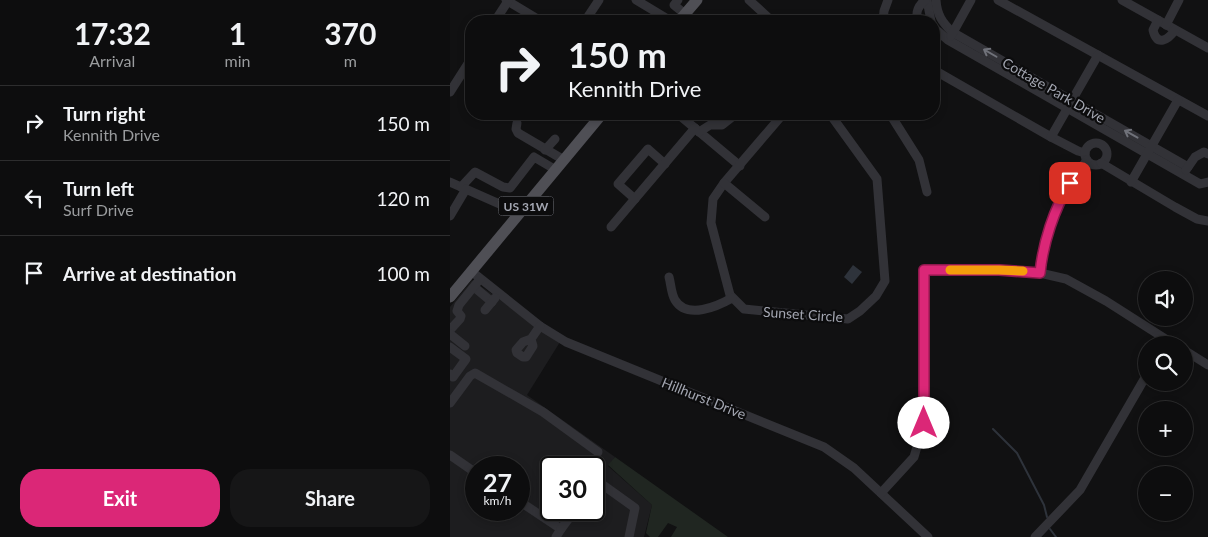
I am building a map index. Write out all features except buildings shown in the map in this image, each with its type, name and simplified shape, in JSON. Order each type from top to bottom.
[{"type":"main road","points":[[684,15],[697,0]]},
{"type":"main road","name":"US 31W","points":[[452,289],[475,275],[520,213],[564,160],[592,120]]},
{"type":"street","points":[[589,15],[599,0]]},
{"type":"street","points":[[636,0],[661,15]]},
{"type":"street","points":[[678,0],[674,5],[680,15]]},
{"type":"street","points":[[749,0],[765,15]]},
{"type":"street","points":[[884,15],[888,0]]},
{"type":"street","points":[[917,15],[920,4],[926,0],[930,15]]},
{"type":"street","name":"Cottage Park Drive","points":[[936,0],[939,15]]},
{"type":"street","points":[[950,36],[971,0]]},
{"type":"street","points":[[998,0],[1208,116]]},
{"type":"street","points":[[1122,0],[1208,48]]},
{"type":"street","points":[[1175,30],[1165,40],[1158,39],[1153,30],[1162,22],[1179,0]]},
{"type":"street","points":[[499,15],[507,1],[532,15]]},
{"type":"street","name":"Cottage Park Drive","points":[[940,18],[950,36]]},
{"type":"street","name":"Cottage Park Drive","points":[[940,31],[1069,104],[1152,146],[1186,171],[1200,184],[1208,182]]},
{"type":"street","points":[[1051,137],[1098,55]]},
{"type":"street","points":[[450,92],[465,68]]},
{"type":"street","points":[[940,73],[1086,156],[1092,164],[1101,163],[1182,211],[1197,219],[1208,222]]},
{"type":"street","points":[[1131,182],[1178,100]]},
{"type":"street","name":"Cottage Park Drive","points":[[1069,104],[1147,155],[1186,171]]},
{"type":"street","points":[[685,120],[740,166]]},
{"type":"street","points":[[611,227],[697,130],[710,125],[722,125],[728,120]]},
{"type":"street","points":[[669,277],[676,302],[692,310],[720,305],[732,298],[711,223],[714,200],[724,183],[777,120]]},
{"type":"street","name":"Sunset Circle","points":[[732,298],[744,310],[848,319],[876,296],[885,281],[877,179],[834,120]]},
{"type":"street","points":[[894,120],[918,160],[927,192]]},
{"type":"street","points":[[517,123],[516,129],[518,133],[564,160]]},
{"type":"street","points":[[545,150],[555,139]]},
{"type":"street","points":[[1040,273],[1056,210],[1064,192],[1086,156],[1090,144],[1101,144],[1106,153],[1101,163]]},
{"type":"street","points":[[635,199],[618,184],[648,149],[665,164]]},
{"type":"street","points":[[1186,171],[1195,157],[1204,152],[1208,154]]},
{"type":"street","points":[[450,216],[474,172],[503,187],[510,188],[534,158],[556,170]]},
{"type":"street","points":[[450,182],[520,213]]},
{"type":"street","points":[[724,183],[765,217]]},
{"type":"street","points":[[881,493],[914,457],[924,423],[924,270],[999,270],[1040,273],[1066,279],[1106,301],[1158,336]]},
{"type":"street","points":[[452,324],[461,316],[457,311],[459,305],[474,287],[475,275]]},
{"type":"street","name":"Hillhurst Drive","points":[[475,275],[540,326],[566,342],[824,447],[854,468],[928,537]]},
{"type":"street","points":[[474,287],[492,302]]},
{"type":"street","points":[[485,310],[498,294]]},
{"type":"street","points":[[531,339],[540,326]]},
{"type":"street","points":[[450,334],[465,346]]},
{"type":"street","points":[[450,347],[466,359],[453,377],[450,374]]},
{"type":"street","points":[[1193,356],[1208,365]]},
{"type":"street","points":[[450,403],[475,372],[543,412],[598,452]]},
{"type":"street","points":[[1034,537],[1080,490],[1138,390]]},
{"type":"street","points":[[450,455],[465,465]]},
{"type":"street","points":[[605,486],[635,508],[629,537]]},
{"type":"street","points":[[530,508],[561,529]]},
{"type":"street","points":[[556,537],[567,521]]},
{"type":"shaded area","points":[[853,265],[862,272],[852,284],[844,277]]},
{"type":"shaded area","points":[[472,280],[560,342],[527,395],[615,457],[608,466],[652,505],[644,537],[450,537],[450,307]]},
{"type":"shaded area","points":[[615,457],[728,537],[671,537],[677,527],[668,523],[658,537],[650,537],[646,533],[652,505],[608,465]]},
{"type":"waterway","points":[[993,429],[1017,453],[1044,505],[1047,517]]},
{"type":"waterway","points":[[1050,529],[1056,537]]},
{"type":"slow traffic","points":[[950,270],[1023,271]]},
{"type":"route","points":[[924,423],[924,270],[999,270],[1040,273],[1056,210],[1070,183]]}]
